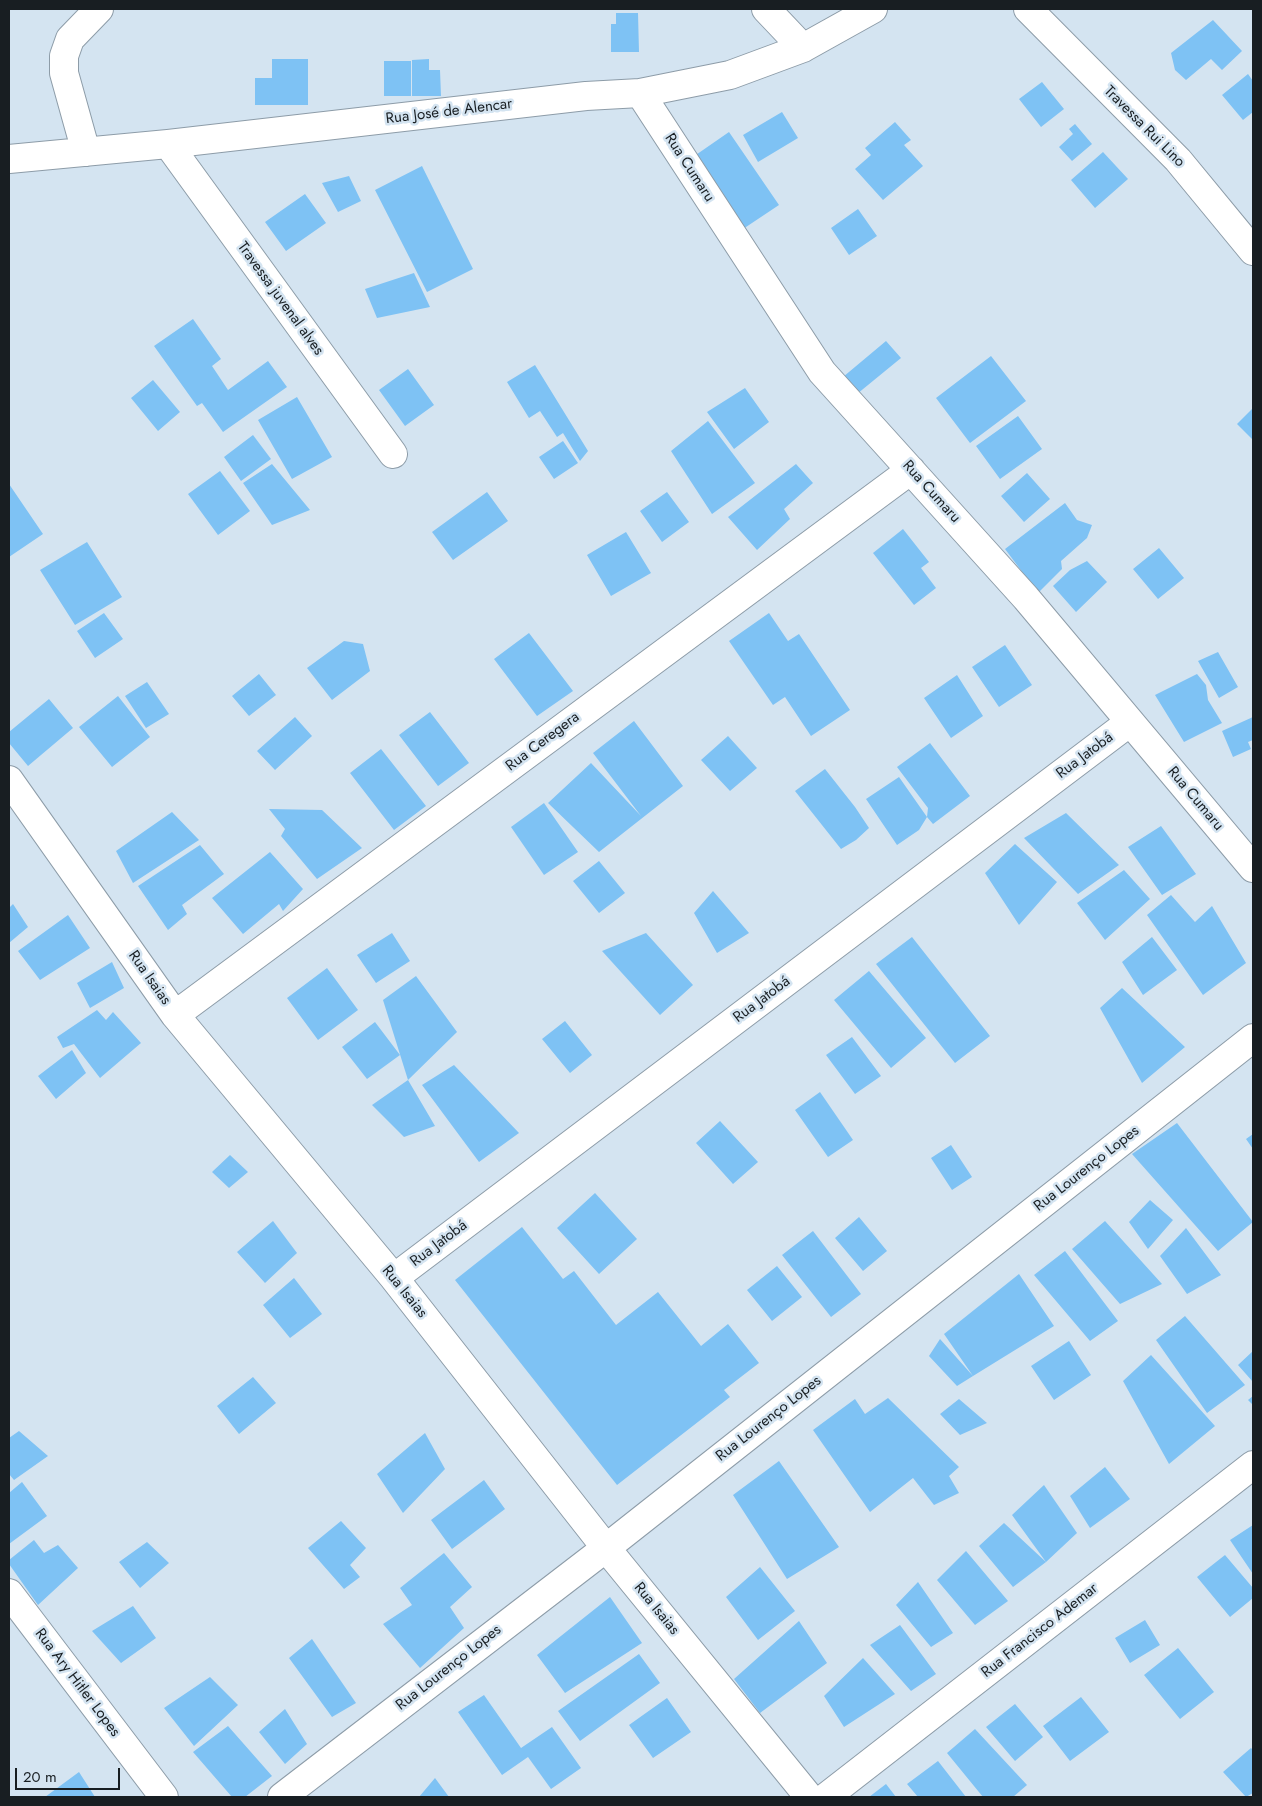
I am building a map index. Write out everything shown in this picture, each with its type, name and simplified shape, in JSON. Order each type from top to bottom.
[{"type":"street","points":[[86,152],[64,73],[64,56],[70,40],[99,9]]},
{"type":"street","points":[[766,9],[803,48]]},
{"type":"street","name":"Rua José de Alencar","points":[[9,159],[168,144],[586,96],[640,93],[730,75],[803,48],[873,9]]},
{"type":"street","name":"Travessa Rui Lino","points":[[1028,9],[1178,160],[1253,251]]},
{"type":"street","name":"Rua Cumaru","points":[[640,93],[822,372],[1026,598],[1253,868]]},
{"type":"street","name":"Travessa juvenal alves","points":[[168,144],[393,454]]},
{"type":"street","name":"Rua Ceregera","points":[[175,1015],[911,470]]},
{"type":"street","name":"Rua Jatobá","points":[[394,1278],[1130,722]]},
{"type":"street","name":"Rua Isaias","points":[[9,780],[175,1015],[394,1278],[606,1548],[809,1797]]},
{"type":"street","name":"Rua Lourenço Lopes","points":[[282,1797],[606,1548],[1253,1038]]},
{"type":"street","name":"Rua Francisco Ademar","points":[[826,1797],[1253,1465]]},
{"type":"street","name":"Rua Ary Hitler Lopes","points":[[9,1593],[164,1797]]},
{"type":"building","points":[[616,13],[638,13],[639,52],[611,52],[611,24],[616,24]]},
{"type":"building","points":[[1213,20],[1242,51],[1222,70],[1211,59],[1186,80],[1175,70],[1171,53]]},
{"type":"building","points":[[272,59],[308,59],[308,105],[255,105],[255,78],[272,78]]},
{"type":"building","points":[[429,59],[429,70],[440,70],[441,96],[412,96],[412,60]]},
{"type":"building","points":[[384,61],[411,61],[411,96],[384,96]]},
{"type":"building","points":[[1248,74],[1253,81],[1253,112],[1243,120],[1222,95]]},
{"type":"building","points":[[1042,82],[1064,109],[1041,127],[1019,99]]},
{"type":"building","points":[[782,112],[798,138],[758,162],[743,135]]},
{"type":"building","points":[[895,122],[911,140],[904,145],[923,166],[883,200],[855,169],[871,155],[865,148]]},
{"type":"building","points":[[1075,124],[1092,144],[1072,161],[1059,147],[1073,134],[1069,129]]},
{"type":"building","points":[[729,132],[779,205],[740,231],[690,159]]},
{"type":"building","points":[[1103,152],[1128,179],[1095,208],[1071,180]]},
{"type":"building","points":[[422,166],[473,269],[427,292],[375,190]]},
{"type":"building","points":[[349,176],[361,201],[338,212],[322,183]]},
{"type":"building","points":[[305,194],[326,223],[286,251],[265,222]]},
{"type":"building","points":[[858,209],[877,236],[849,255],[831,228]]},
{"type":"building","points":[[414,273],[430,307],[377,318],[365,289]]},
{"type":"building","points":[[193,319],[221,359],[212,366],[228,390],[268,361],[287,387],[223,432],[202,403],[197,406],[154,346]]},
{"type":"building","points":[[886,341],[901,358],[857,394],[843,377]]},
{"type":"building","points":[[991,356],[1026,401],[970,443],[936,398]]},
{"type":"building","points":[[535,365],[588,451],[580,461],[563,433],[557,437],[540,411],[529,418],[507,382]]},
{"type":"building","points":[[408,369],[434,405],[405,426],[379,390]]},
{"type":"building","points":[[153,380],[180,412],[158,431],[131,398]]},
{"type":"building","points":[[745,388],[769,422],[734,449],[707,412]]},
{"type":"building","points":[[297,397],[332,457],[292,479],[258,420]]},
{"type":"building","points":[[1253,408],[1253,440],[1237,424]]},
{"type":"building","points":[[1018,416],[1042,449],[1000,479],[976,446]]},
{"type":"building","points":[[708,421],[755,483],[712,514],[671,451]]},
{"type":"building","points":[[253,435],[271,459],[241,481],[224,457]]},
{"type":"building","points":[[563,441],[578,463],[554,479],[539,457]]},
{"type":"building","points":[[272,464],[310,510],[272,525],[243,483]]},
{"type":"building","points":[[796,464],[813,483],[784,509],[790,519],[757,550],[728,517]]},
{"type":"building","points":[[220,471],[250,511],[218,535],[188,494]]},
{"type":"building","points":[[1027,473],[1050,499],[1024,522],[1001,496]]},
{"type":"building","points":[[9,484],[43,534],[9,557]]},
{"type":"building","points":[[487,492],[508,521],[453,560],[432,532]]},
{"type":"building","points":[[667,492],[689,522],[662,542],[640,511]]},
{"type":"building","points":[[1065,503],[1077,520],[1092,525],[1087,538],[1061,561],[1062,569],[1038,593],[1005,549]]},
{"type":"building","points":[[903,529],[929,562],[921,568],[936,588],[914,605],[873,553]]},
{"type":"building","points":[[626,532],[651,573],[611,596],[587,555]]},
{"type":"building","points":[[87,542],[122,597],[75,625],[40,570]]},
{"type":"building","points":[[1159,548],[1184,578],[1158,599],[1133,569]]},
{"type":"building","points":[[1087,561],[1107,582],[1076,612],[1053,586],[1070,570]]},
{"type":"building","points":[[104,613],[123,639],[95,658],[77,631]]},
{"type":"building","points":[[769,613],[788,641],[799,634],[850,710],[811,736],[785,697],[773,705],[729,641]]},
{"type":"building","points":[[529,633],[573,691],[537,716],[494,659]]},
{"type":"building","points":[[344,641],[363,644],[370,671],[332,700],[307,668]]},
{"type":"building","points":[[1005,645],[1032,685],[999,707],[972,667]]},
{"type":"building","points":[[1218,652],[1238,687],[1219,698],[1198,661]]},
{"type":"building","points":[[259,674],[276,695],[249,716],[232,696]]},
{"type":"building","points":[[1197,674],[1206,685],[1208,700],[1222,723],[1184,742],[1155,695]]},
{"type":"building","points":[[957,675],[983,716],[951,738],[924,698]]},
{"type":"building","points":[[147,682],[169,714],[146,728],[125,696]]},
{"type":"building","points":[[118,696],[150,737],[112,767],[79,727]]},
{"type":"building","points":[[49,699],[73,728],[28,766],[9,743],[9,732]]},
{"type":"building","points":[[430,712],[469,763],[438,786],[399,735]]},
{"type":"building","points":[[295,717],[312,736],[275,770],[257,751]]},
{"type":"building","points":[[1253,717],[1253,740],[1248,742],[1251,749],[1233,757],[1222,731]]},
{"type":"building","points":[[634,721],[683,786],[599,852],[548,803],[591,763],[641,816],[593,753]]},
{"type":"building","points":[[728,736],[757,768],[730,791],[701,760]]},
{"type":"building","points":[[930,743],[970,796],[933,824],[927,817],[928,808],[897,767]]},
{"type":"building","points":[[381,749],[426,806],[394,830],[350,773]]},
{"type":"building","points":[[825,769],[869,828],[856,840],[841,849],[795,791]]},
{"type":"building","points":[[899,777],[927,817],[919,830],[897,845],[866,799]]},
{"type":"building","points":[[544,803],[578,852],[544,875],[511,827]]},
{"type":"building","points":[[269,809],[322,810],[362,848],[317,879],[281,836],[285,829]]},
{"type":"building","points":[[172,812],[199,840],[133,883],[116,851]]},
{"type":"building","points":[[1066,813],[1119,865],[1078,894],[1024,838]]},
{"type":"building","points":[[1161,826],[1196,874],[1162,895],[1128,847]]},
{"type":"building","points":[[1015,844],[1057,882],[1019,925],[985,873]]},
{"type":"building","points":[[200,845],[224,874],[182,905],[187,914],[168,930],[138,886]]},
{"type":"building","points":[[270,852],[303,889],[283,911],[279,904],[243,934],[212,898]]},
{"type":"building","points":[[599,861],[625,893],[599,913],[573,881]]},
{"type":"building","points":[[1124,870],[1150,899],[1105,940],[1077,903]]},
{"type":"building","points":[[713,891],[749,933],[717,953],[694,913]]},
{"type":"building","points":[[1171,895],[1195,922],[1212,906],[1246,963],[1203,995],[1147,915]]},
{"type":"building","points":[[13,904],[28,927],[9,943],[9,908]]},
{"type":"building","points":[[68,915],[90,948],[40,980],[18,951]]},
{"type":"building","points":[[392,933],[410,961],[376,983],[357,955]]},
{"type":"building","points":[[646,933],[693,985],[660,1015],[602,951]]},
{"type":"building","points":[[912,937],[990,1036],[955,1063],[876,964]]},
{"type":"building","points":[[1152,937],[1177,970],[1143,995],[1122,962]]},
{"type":"building","points":[[112,962],[124,988],[90,1008],[77,983]]},
{"type":"building","points":[[327,968],[358,1010],[318,1040],[287,998]]},
{"type":"building","points":[[869,971],[926,1038],[891,1068],[834,1000]]},
{"type":"building","points":[[416,976],[457,1032],[408,1080],[383,1000]]},
{"type":"building","points":[[1122,988],[1185,1047],[1142,1083],[1100,1008]]},
{"type":"building","points":[[97,1010],[106,1020],[113,1012],[141,1043],[100,1078],[74,1044],[63,1048],[57,1037]]},
{"type":"building","points":[[565,1021],[592,1055],[570,1073],[542,1039]]},
{"type":"building","points":[[375,1022],[400,1055],[367,1079],[342,1047]]},
{"type":"building","points":[[852,1037],[881,1076],[855,1094],[826,1055]]},
{"type":"building","points":[[72,1050],[86,1073],[56,1099],[38,1076]]},
{"type":"building","points":[[454,1065],[519,1133],[479,1162],[422,1085]]},
{"type":"building","points":[[408,1080],[435,1126],[404,1137],[372,1105]]},
{"type":"building","points":[[820,1092],[853,1140],[828,1157],[795,1110]]},
{"type":"building","points":[[720,1121],[758,1162],[733,1184],[696,1143]]},
{"type":"building","points":[[1177,1123],[1253,1222],[1218,1251],[1132,1154]]},
{"type":"building","points":[[1253,1134],[1253,1149],[1246,1139]]},
{"type":"building","points":[[951,1145],[972,1177],[952,1190],[931,1158]]},
{"type":"building","points":[[230,1155],[248,1172],[229,1188],[212,1172]]},
{"type":"building","points":[[595,1193],[637,1239],[599,1274],[557,1228]]},
{"type":"building","points":[[1150,1200],[1173,1220],[1148,1249],[1129,1222]]},
{"type":"building","points":[[859,1217],[887,1251],[863,1271],[835,1238]]},
{"type":"building","points":[[273,1221],[297,1253],[265,1283],[237,1252]]},
{"type":"building","points":[[1105,1221],[1162,1284],[1120,1304],[1072,1249]]},
{"type":"building","points":[[522,1227],[563,1279],[574,1271],[616,1325],[658,1292],[701,1346],[728,1324],[759,1363],[724,1390],[730,1397],[617,1485],[455,1280]]},
{"type":"building","points":[[1186,1228],[1221,1275],[1187,1294],[1160,1256]]},
{"type":"building","points":[[813,1231],[861,1294],[831,1317],[782,1255]]},
{"type":"building","points":[[1065,1251],[1118,1321],[1090,1341],[1034,1275]]},
{"type":"building","points":[[777,1266],[802,1297],[772,1321],[747,1290]]},
{"type":"building","points":[[1019,1274],[1054,1326],[973,1376],[944,1334]]},
{"type":"building","points":[[294,1278],[322,1314],[290,1338],[263,1305]]},
{"type":"building","points":[[1185,1316],[1245,1385],[1207,1413],[1156,1340]]},
{"type":"building","points":[[940,1339],[973,1376],[957,1386],[929,1356]]},
{"type":"building","points":[[1069,1341],[1091,1375],[1054,1400],[1031,1366]]},
{"type":"building","points":[[1253,1351],[1253,1382],[1238,1365]]},
{"type":"building","points":[[1151,1355],[1215,1426],[1169,1464],[1123,1381]]},
{"type":"building","points":[[253,1377],[276,1403],[239,1434],[217,1406]]},
{"type":"building","points":[[1253,1396],[1253,1405],[1248,1400]]},
{"type":"building","points":[[888,1398],[959,1467],[949,1476],[959,1493],[934,1505],[913,1478],[870,1512],[813,1430],[855,1399],[865,1414]]},
{"type":"building","points":[[959,1399],[987,1423],[960,1435],[940,1414]]},
{"type":"building","points":[[19,1431],[48,1456],[14,1480],[9,1474],[9,1438]]},
{"type":"building","points":[[425,1433],[445,1469],[403,1513],[377,1474]]},
{"type":"building","points":[[779,1461],[839,1547],[787,1579],[733,1495]]},
{"type":"building","points":[[1105,1467],[1130,1499],[1090,1528],[1070,1496]]},
{"type":"building","points":[[484,1480],[505,1509],[452,1549],[431,1520]]},
{"type":"building","points":[[22,1482],[47,1516],[9,1544],[9,1493]]},
{"type":"building","points":[[1044,1485],[1077,1533],[1046,1562],[1012,1515]]},
{"type":"building","points":[[341,1521],[366,1548],[350,1565],[360,1577],[344,1589],[308,1548]]},
{"type":"building","points":[[1004,1523],[1046,1562],[1013,1587],[979,1546]]},
{"type":"building","points":[[1253,1525],[1253,1574],[1230,1540]]},
{"type":"building","points":[[34,1540],[44,1553],[58,1545],[78,1568],[38,1605],[9,1564],[9,1560]]},
{"type":"building","points":[[147,1542],[169,1563],[140,1588],[119,1562]]},
{"type":"building","points":[[966,1551],[1008,1601],[975,1625],[937,1580]]},
{"type":"building","points":[[444,1553],[472,1587],[450,1607],[464,1628],[420,1668],[383,1624],[412,1605],[400,1588]]},
{"type":"building","points":[[1225,1555],[1253,1588],[1253,1598],[1230,1617],[1197,1577]]},
{"type":"building","points":[[760,1567],[795,1611],[758,1640],[726,1597]]},
{"type":"building","points":[[918,1582],[953,1633],[931,1647],[896,1605]]},
{"type":"building","points":[[610,1597],[642,1643],[565,1693],[537,1655]]},
{"type":"building","points":[[133,1606],[156,1638],[121,1663],[92,1631]]},
{"type":"building","points":[[1145,1620],[1160,1645],[1130,1663],[1115,1638]]},
{"type":"building","points":[[799,1621],[827,1663],[760,1713],[734,1679]]},
{"type":"building","points":[[900,1625],[936,1674],[911,1691],[870,1645]]},
{"type":"building","points":[[312,1639],[356,1703],[332,1717],[289,1658]]},
{"type":"building","points":[[1178,1648],[1214,1692],[1180,1719],[1144,1675]]},
{"type":"building","points":[[639,1654],[660,1683],[580,1741],[558,1711]]},
{"type":"building","points":[[863,1658],[895,1694],[844,1727],[824,1696]]},
{"type":"building","points":[[210,1677],[238,1705],[194,1746],[164,1708]]},
{"type":"building","points":[[484,1695],[521,1748],[552,1727],[581,1768],[551,1789],[528,1757],[502,1775],[458,1712]]},
{"type":"building","points":[[1081,1697],[1109,1732],[1070,1761],[1043,1726]]},
{"type":"building","points":[[667,1698],[691,1732],[653,1758],[629,1725]]},
{"type":"building","points":[[1015,1704],[1043,1737],[1015,1761],[986,1727]]},
{"type":"building","points":[[285,1709],[307,1744],[285,1764],[259,1732]]},
{"type":"building","points":[[228,1726],[272,1776],[245,1797],[232,1797],[193,1752]]},
{"type":"building","points":[[975,1729],[1027,1785],[1013,1797],[983,1797],[947,1753]]},
{"type":"building","points":[[1251,1748],[1253,1750],[1253,1793],[1246,1797],[1223,1772]]},
{"type":"building","points":[[938,1761],[966,1797],[918,1797],[907,1784]]},
{"type":"building","points":[[79,1772],[95,1797],[45,1797]]},
{"type":"building","points":[[435,1778],[449,1797],[419,1797]]},
{"type":"building","points":[[886,1784],[896,1797],[869,1797]]}]
